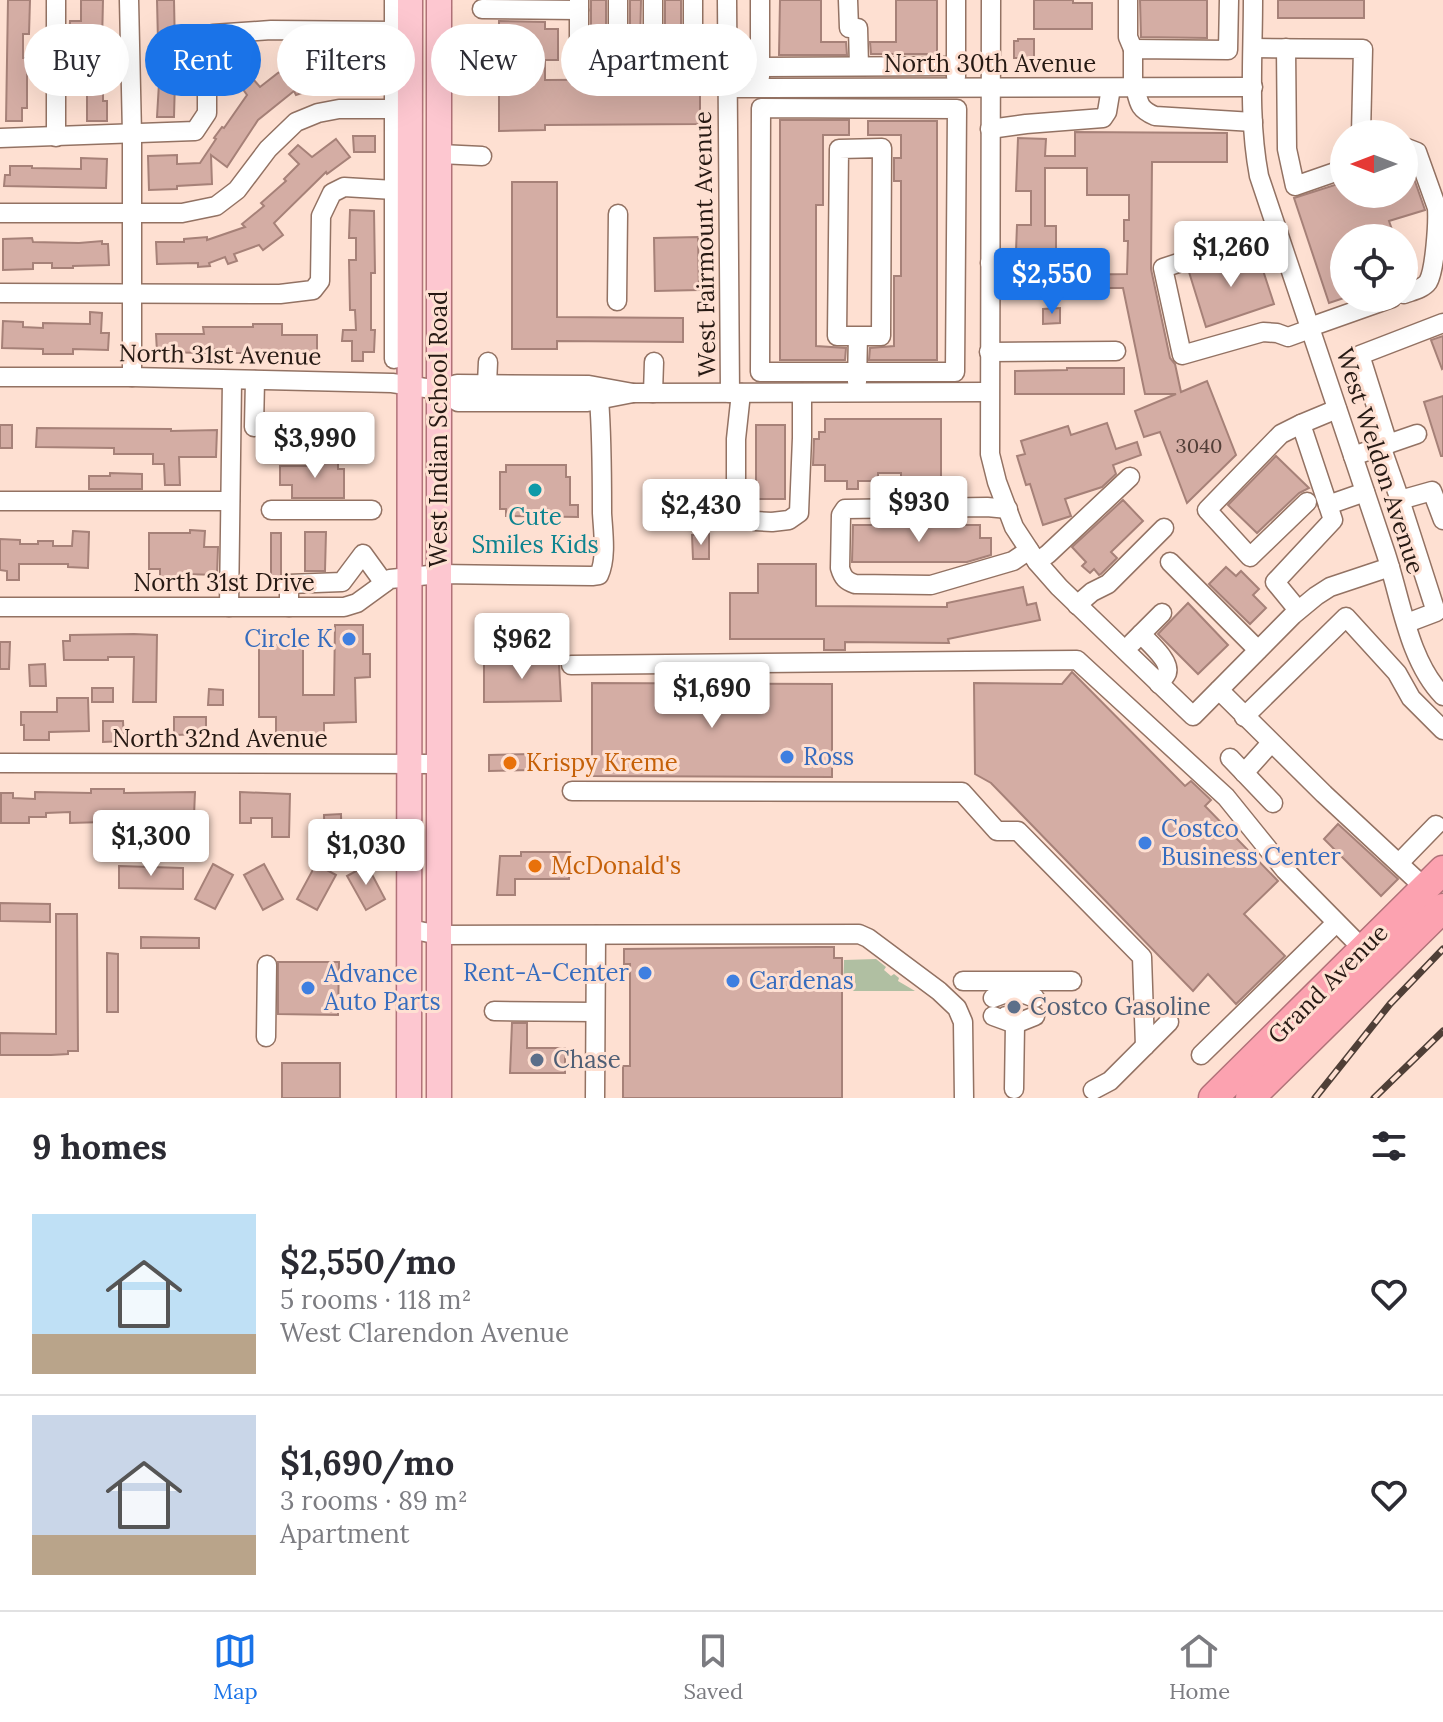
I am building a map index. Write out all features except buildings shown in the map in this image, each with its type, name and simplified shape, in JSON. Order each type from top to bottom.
[{"type":"highway","name":"Grand Avenue","points":[[1213,1098],[1363,949],[1437,888]]},
{"type":"highway","name":"Grand Avenue","points":[[1250,1098],[1437,888]]},
{"type":"main road","name":"West Indian School Road","points":[[409,1098],[410,386],[402,109],[410,0]]},
{"type":"main road","name":"West Indian School Road","points":[[439,0],[439,1098]]},
{"type":"street","points":[[56,0],[56,137]]},
{"type":"street","points":[[129,0],[132,377]]},
{"type":"street","name":"West Indian School Road","points":[[394,0],[395,24]]},
{"type":"street","points":[[618,0],[618,24]]},
{"type":"street","points":[[653,0],[653,24]]},
{"type":"street","points":[[693,0],[693,24]]},
{"type":"street","name":"West Fairmount Avenue","points":[[727,0],[727,24]]},
{"type":"street","points":[[760,0],[761,393]]},
{"type":"street","points":[[848,0],[849,28],[858,28],[859,66]]},
{"type":"street","points":[[956,0],[956,88]]},
{"type":"street","points":[[991,0],[990,454],[1014,527],[1033,556],[1059,587],[1193,716],[1298,610],[1330,587],[1390,567]]},
{"type":"street","points":[[1128,0],[1128,37],[1133,49],[1134,87],[1144,112],[1155,116],[1253,122]]},
{"type":"street","points":[[1133,49],[1228,50],[1229,0]]},
{"type":"street","name":"West Weldon Avenue","points":[[1253,0],[1253,122],[1259,176],[1390,567],[1415,651],[1422,669],[1443,696]]},
{"type":"street","points":[[482,9],[506,5],[579,5]]},
{"type":"street","points":[[0,138],[195,131],[207,113],[207,44],[213,34],[277,30]]},
{"type":"street","points":[[1253,48],[1363,49],[1361,120]]},
{"type":"street","points":[[1286,48],[1287,149],[1295,186],[1330,174]]},
{"type":"street","points":[[760,67],[956,66]]},
{"type":"street","name":"North 30th Avenue","points":[[760,88],[1253,87]]},
{"type":"street","points":[[990,129],[1103,118],[1111,88]]},
{"type":"street","name":"West Indian School Road","points":[[394,359],[394,190],[401,96]]},
{"type":"street","name":"West Fairmount Avenue","points":[[728,96],[736,505],[744,516],[755,521],[789,520],[799,513],[802,393]]},
{"type":"street","points":[[760,372],[955,372],[957,109],[761,108]]},
{"type":"street","points":[[0,213],[182,213],[216,206],[237,190],[268,149],[296,122],[339,109],[402,109]]},
{"type":"street","points":[[882,148],[881,336],[858,336],[837,336],[839,149],[882,148]]},
{"type":"street","points":[[440,154],[482,156]]},
{"type":"street","points":[[1418,155],[1438,217],[1434,260],[1428,282],[1418,288]]},
{"type":"street","points":[[0,293],[280,294],[313,290],[320,281],[321,216],[332,193],[344,187],[394,190]]},
{"type":"street","points":[[617,301],[618,214]]},
{"type":"street","points":[[1278,232],[1163,268],[1182,355],[1263,332],[1288,337],[1354,312]]},
{"type":"street","points":[[990,263],[1095,263]]},
{"type":"street","points":[[1407,623],[1440,611],[1400,500],[1360,355],[1443,323]]},
{"type":"street","points":[[856,392],[858,336]]},
{"type":"street","points":[[989,352],[1116,351]]},
{"type":"street","points":[[487,384],[488,362]]},
{"type":"street","points":[[653,393],[654,362]]},
{"type":"street","points":[[947,372],[947,392]]},
{"type":"street","name":"North 31st Avenue","points":[[0,377],[392,383],[439,390],[458,402],[587,402],[633,393],[989,392]]},
{"type":"street","points":[[229,607],[232,380]]},
{"type":"street","points":[[254,427],[255,380]]},
{"type":"street","name":"North 31st Avenue","points":[[439,390],[457,384],[589,385],[633,393]]},
{"type":"street","name":"North 31st Drive","points":[[0,607],[344,607],[357,603],[390,579],[439,574],[599,575],[603,538],[599,399]]},
{"type":"street","points":[[1307,502],[1250,557],[1207,510],[1281,434],[1337,409]]},
{"type":"street","points":[[1298,610],[1275,582],[1333,520],[1301,424]]},
{"type":"street","points":[[1353,456],[1417,434]]},
{"type":"street","points":[[1008,509],[845,509],[841,515],[842,575],[855,584],[931,585],[1048,554],[1130,477]]},
{"type":"street","points":[[1400,500],[1432,491],[1443,520]]},
{"type":"street","points":[[1328,505],[1365,492]]},
{"type":"street","points":[[0,501],[230,501]]},
{"type":"street","points":[[271,510],[372,510]]},
{"type":"street","points":[[1077,605],[1108,584],[1164,528]]},
{"type":"street","points":[[289,607],[289,584],[342,582],[363,554],[384,583]]},
{"type":"street","points":[[1170,562],[1258,650]]},
{"type":"street","points":[[1124,650],[1162,613]]},
{"type":"street","points":[[1244,717],[1346,617],[1397,673],[1411,698],[1443,730]]},
{"type":"street","points":[[1141,634],[1166,661],[1167,675],[1159,684]]},
{"type":"street","points":[[1383,658],[1415,651]]},
{"type":"street","points":[[571,665],[1077,660],[1226,797],[1285,870],[1363,949]]},
{"type":"street","points":[[1219,690],[1384,850],[1437,888]]},
{"type":"street","points":[[1244,773],[1271,743]]},
{"type":"street","points":[[1230,758],[1273,803]]},
{"type":"street","name":"North 32nd Avenue","points":[[0,763],[439,764]]},
{"type":"street","points":[[572,791],[962,792],[997,831],[1018,831],[1142,957],[1145,1046]]},
{"type":"street","points":[[1399,863],[1436,825]]},
{"type":"street","points":[[1201,1055],[1336,923]]},
{"type":"street","points":[[410,929],[439,935],[859,934],[939,991],[957,1008],[963,1022],[964,1098]]},
{"type":"street","points":[[595,1098],[596,935]]},
{"type":"street","points":[[266,1037],[267,965]]},
{"type":"street","points":[[963,981],[1015,1005],[1072,981]]},
{"type":"street","points":[[1014,1089],[1015,1005]]},
{"type":"street","points":[[494,1011],[595,1012]]},
{"type":"street","points":[[1093,1090],[1110,1081],[1169,1022]]},
{"type":"green space","points":[[876,959],[891,976],[894,974],[898,981],[915,991],[843,991],[844,960]]},
{"type":"railway","points":[[1315,1098],[1390,1004],[1443,949]]},
{"type":"railway","points":[[1374,1098],[1443,1031]]},
{"type":"place","name":"Cute Smiles Kids","points":[[535,490]]},
{"type":"place","name":"Circle K","points":[[349,639]]},
{"type":"place","name":"Ross","points":[[787,757]]},
{"type":"place","name":"Krispy Kreme","points":[[510,763]]},
{"type":"place","name":"Costco Business Center","points":[[1145,843]]},
{"type":"place","name":"McDonald's","points":[[535,866]]},
{"type":"place","name":"Rent-A-Center","points":[[645,973]]},
{"type":"place","name":"Cardenas","points":[[733,981]]},
{"type":"place","name":"Advance Auto Parts","points":[[308,988]]},
{"type":"place","name":"Costco Gasoline","points":[[1014,1007]]},
{"type":"place","name":"Chase","points":[[537,1060]]}]
